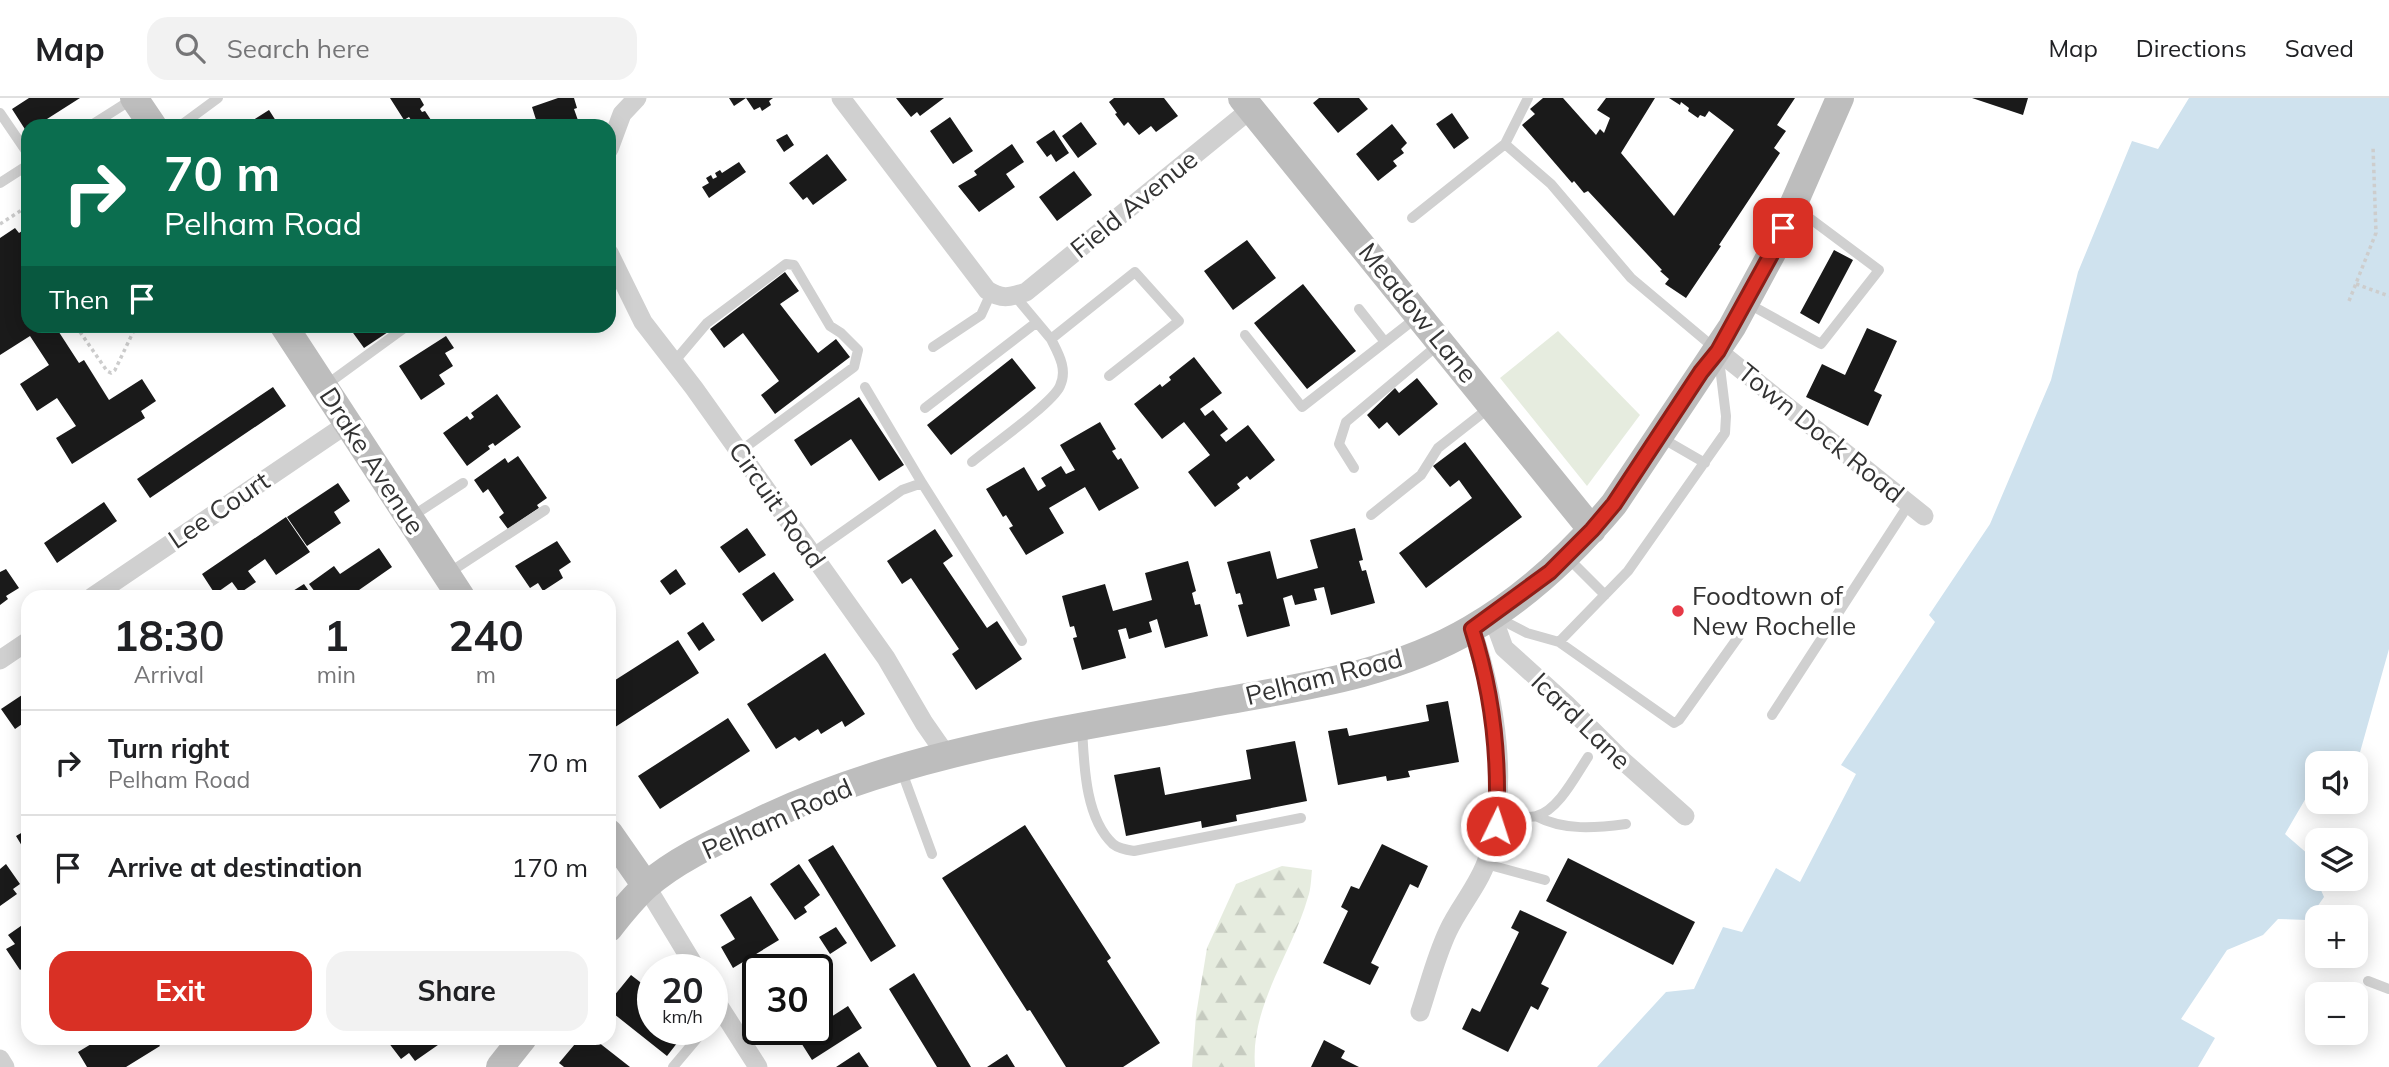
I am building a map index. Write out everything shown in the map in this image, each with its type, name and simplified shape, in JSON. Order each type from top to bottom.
[{"type":"main road","points":[[134,98],[148,119]]},
{"type":"main road","name":"Pelham Road","points":[[616,920],[646,886],[676,864],[776,813],[839,789],[947,756],[1377,670],[1482,622],[1550,572],[1614,504],[1701,372],[1718,351],[1773,251],[1840,98]]},
{"type":"main road","name":"Meadow Lane","points":[[1247,104],[1592,530]]},
{"type":"main road","name":"Drake Avenue","points":[[289,333],[454,586]]},
{"type":"main road","points":[[616,843],[646,886]]},
{"type":"main road","points":[[500,1067],[517,1045]]},
{"type":"street","points":[[616,129],[624,106],[637,98]]},
{"type":"street","points":[[841,98],[991,293],[998,297],[1015,296]]},
{"type":"street","name":"Field Avenue","points":[[1015,296],[1026,292],[1247,104]]},
{"type":"street","name":"Circuit Road","points":[[616,267],[643,322],[886,658],[947,756]]},
{"type":"street","name":"Town Dock Road","points":[[1718,351],[1916,510]]},
{"type":"street","name":"Lee Court","points":[[102,590],[347,424]]},
{"type":"street","points":[[1419,1012],[1448,931],[1486,864],[1496,826],[1497,737],[1485,667],[1482,622]]},
{"type":"street","name":"Icard Lane","points":[[1482,622],[1504,648],[1685,816]]},
{"type":"street","points":[[0,660],[21,646]]},
{"type":"street","points":[[646,886],[686,954]]},
{"type":"street","points":[[728,1027],[758,1067]]},
{"type":"street","points":[[0,1059],[5,1067]]},
{"type":"lane","points":[[101,119],[134,98]]},
{"type":"lane","points":[[190,119],[218,98]]},
{"type":"lane","points":[[1412,218],[1505,144],[1528,98]]},
{"type":"lane","points":[[0,113],[21,144]]},
{"type":"lane","points":[[1505,144],[1551,184],[1631,278],[1718,351],[1727,416],[1725,433],[1628,571],[1559,642]]},
{"type":"lane","points":[[0,183],[21,170]]},
{"type":"lane","points":[[1745,302],[1821,344],[1879,270],[1793,206]]},
{"type":"lane","points":[[674,362],[707,323],[786,264],[794,265],[830,326],[854,344],[858,350],[854,367],[739,452]]},
{"type":"lane","points":[[1051,339],[1135,272],[1179,321],[1109,376]]},
{"type":"lane","points":[[933,347],[981,315],[991,293]]},
{"type":"lane","points":[[972,462],[1044,405],[1060,386],[1063,362],[1051,339],[1015,296]]},
{"type":"lane","points":[[1359,309],[1385,342]]},
{"type":"lane","points":[[1245,335],[1302,407],[1419,316]]},
{"type":"lane","points":[[925,408],[1037,322]]},
{"type":"lane","points":[[324,387],[397,333]]},
{"type":"lane","points":[[1354,468],[1339,444],[1346,422],[1441,342]]},
{"type":"lane","points":[[865,387],[922,483],[1022,640]]},
{"type":"lane","points":[[1371,515],[1422,475],[1438,448],[1492,405]]},
{"type":"lane","points":[[1659,436],[1705,463]]},
{"type":"lane","points":[[410,518],[463,483]]},
{"type":"lane","points":[[811,555],[902,490],[922,483]]},
{"type":"lane","points":[[454,586],[545,510]]},
{"type":"lane","points":[[1772,715],[1916,510]]},
{"type":"lane","points":[[1567,556],[1605,595]]},
{"type":"lane","points":[[1482,622],[1559,642],[1675,723],[1739,636]]},
{"type":"lane","points":[[1082,728],[1085,780],[1099,826],[1115,846],[1134,851],[1301,818]]},
{"type":"lane","points":[[1536,816],[1555,805],[1588,757]]},
{"type":"lane","points":[[901,769],[932,853]]},
{"type":"lane","points":[[1497,813],[1536,816],[1551,824],[1573,827],[1626,824]]},
{"type":"lane","points":[[1486,864],[1545,880]]},
{"type":"lane","points":[[2368,981],[2389,989]]},
{"type":"lane","points":[[673,1067],[692,1045]]},
{"type":"path","points":[[2349,301],[2376,233],[2373,146]]},
{"type":"path","points":[[0,224],[21,210]]},
{"type":"path","points":[[2356,284],[2389,296]]},
{"type":"path","points":[[81,333],[107,372],[111,373],[133,333]]},
{"type":"green space","points":[[1558,331],[1640,415],[1587,486],[1500,378]]},
{"type":"green space","points":[[1282,866],[1312,870],[1310,887],[1301,918],[1265,1001],[1255,1044],[1255,1067],[1192,1067],[1196,1015],[1207,948],[1236,884]]},
{"type":"water","points":[[2189,98],[2389,98],[2389,649],[2360,751],[2305,751],[2305,800],[2285,834],[2305,852],[2305,891],[2321,891],[2324,897],[2318,905],[2305,905],[2305,920],[2278,919],[2263,935],[2227,950],[2181,1019],[2215,1038],[2198,1067],[1597,1067],[1666,992],[1694,989],[1723,927],[1742,932],[1776,868],[1800,882],[1856,774],[1841,765],[1935,622],[1929,615],[1990,524],[2051,380],[2078,272],[2132,141],[2158,149]]},
{"type":"building","points":[[29,98],[80,98],[47,119],[21,119],[21,123],[12,109]]},
{"type":"building","points":[[390,98],[420,98],[424,105],[420,109],[430,119],[409,117],[403,119]]},
{"type":"building","points":[[558,98],[574,98],[578,119],[536,119],[532,107]]},
{"type":"building","points":[[729,98],[746,98],[734,106]]},
{"type":"building","points":[[746,98],[773,98],[769,101],[771,105],[762,111],[760,107],[754,110]]},
{"type":"building","points":[[896,98],[944,98],[920,116],[917,112],[911,117]]},
{"type":"building","points":[[1114,98],[1164,98],[1178,116],[1156,132],[1151,126],[1139,135],[1128,122],[1124,126],[1115,114],[1117,113],[1109,102]]},
{"type":"building","points":[[1319,98],[1359,98],[1368,109],[1338,133],[1313,103]]},
{"type":"building","points":[[1543,98],[1563,98],[1596,135],[1600,129],[1604,133],[1610,118],[1597,110],[1606,98],[1655,98],[1621,153],[1674,216],[1734,130],[1709,111],[1705,117],[1700,115],[1698,118],[1681,102],[1680,105],[1669,98],[1795,98],[1777,125],[1786,131],[1774,148],[1780,153],[1686,298],[1665,284],[1669,279],[1660,271],[1662,270],[1588,191],[1584,193],[1574,181],[1572,183],[1522,125],[1535,114],[1530,109]]},
{"type":"building","points":[[1972,98],[2028,98],[2023,115]]},
{"type":"building","points":[[269,110],[275,119],[255,119]]},
{"type":"building","points":[[1452,113],[1469,138],[1454,149],[1436,124]]},
{"type":"building","points":[[950,117],[973,151],[953,164],[930,131]]},
{"type":"building","points":[[1081,122],[1097,144],[1078,158],[1062,136]]},
{"type":"building","points":[[1392,124],[1407,143],[1401,149],[1404,153],[1393,161],[1397,166],[1378,181],[1356,154]]},
{"type":"building","points":[[1054,130],[1069,153],[1056,162],[1051,154],[1047,157],[1036,142]]},
{"type":"building","points":[[787,134],[794,145],[784,152],[776,140]]},
{"type":"building","points":[[1012,144],[1024,162],[1006,174],[1015,187],[979,212],[958,186],[977,175],[974,171]]},
{"type":"building","points":[[827,154],[847,180],[813,205],[807,197],[803,200],[789,183]]},
{"type":"building","points":[[739,162],[746,172],[709,198],[702,187],[709,183],[706,178],[711,175],[713,179],[717,177],[715,173],[720,170],[722,173]]},
{"type":"building","points":[[1074,171],[1092,195],[1057,221],[1039,197]]},
{"type":"building","points":[[15,228],[19,233],[21,232],[21,333],[60,333],[79,363],[84,360],[109,400],[142,379],[156,401],[141,411],[145,418],[72,464],[56,438],[76,426],[57,398],[37,411],[20,384],[49,365],[30,336],[0,355],[0,238]]},
{"type":"building","points":[[1247,240],[1276,278],[1233,310],[1204,271]]},
{"type":"building","points":[[1834,250],[1853,260],[1819,324],[1800,313]]},
{"type":"building","points":[[785,272],[799,291],[780,304],[818,353],[836,339],[850,357],[775,414],[761,395],[779,381],[743,333],[724,348],[710,329]]},
{"type":"building","points":[[1303,284],[1356,351],[1307,389],[1254,323]]},
{"type":"building","points":[[1867,328],[1897,341],[1874,391],[1882,395],[1868,426],[1806,397],[1822,364],[1845,375]]},
{"type":"building","points":[[353,333],[386,333],[364,348]]},
{"type":"building","points":[[446,336],[454,348],[445,353],[453,366],[439,375],[445,384],[421,400],[399,366]]},
{"type":"building","points":[[1194,357],[1222,393],[1200,409],[1205,416],[1213,410],[1228,429],[1220,435],[1226,442],[1248,425],[1275,460],[1250,480],[1247,476],[1237,484],[1240,488],[1215,507],[1188,472],[1210,455],[1184,422],[1162,439],[1134,404],[1160,384],[1162,387],[1171,380],[1169,377]]},
{"type":"building","points":[[1012,358],[1036,388],[951,455],[927,425]]},
{"type":"building","points":[[1417,378],[1438,404],[1399,436],[1387,422],[1379,429],[1367,415],[1395,388],[1399,393]]},
{"type":"building","points":[[273,387],[286,406],[150,498],[137,479]]},
{"type":"building","points":[[497,394],[521,427],[495,446],[493,443],[488,446],[490,449],[467,466],[443,433],[467,416],[470,420],[474,417],[471,413]]},
{"type":"building","points":[[859,397],[904,465],[879,481],[851,439],[811,466],[794,440]]},
{"type":"building","points":[[1100,422],[1116,449],[1112,451],[1118,460],[1121,458],[1139,488],[1099,511],[1085,487],[1049,508],[1064,533],[1026,555],[1009,528],[1013,526],[1006,515],[1003,517],[986,489],[1024,467],[1038,491],[1046,486],[1041,478],[1061,466],[1066,474],[1075,470],[1060,445]]},
{"type":"building","points":[[1465,442],[1522,517],[1426,588],[1399,553],[1472,498],[1459,480],[1450,487],[1433,466]]},
{"type":"building","points":[[518,456],[547,498],[537,505],[539,508],[508,529],[499,517],[504,513],[488,489],[483,493],[474,480],[505,458],[508,463]]},
{"type":"building","points":[[338,483],[350,501],[334,512],[341,523],[307,546],[287,517]]},
{"type":"building","points":[[104,502],[117,521],[57,563],[44,543]]},
{"type":"building","points":[[286,517],[310,552],[276,575],[265,559],[248,571],[256,582],[244,590],[238,590],[232,582],[221,590],[212,590],[202,574]]},
{"type":"building","points":[[747,528],[766,555],[739,573],[720,547]]},
{"type":"building","points":[[1355,528],[1363,560],[1359,561],[1362,571],[1366,570],[1375,603],[1331,615],[1324,587],[1314,589],[1317,600],[1295,605],[1292,595],[1283,598],[1290,626],[1247,637],[1238,605],[1243,604],[1240,593],[1236,594],[1227,562],[1270,551],[1277,579],[1318,568],[1310,540]]},
{"type":"building","points":[[935,529],[953,556],[943,563],[987,628],[997,621],[1022,659],[976,690],[952,654],[959,649],[911,578],[902,584],[887,561]]},
{"type":"building","points":[[557,541],[571,562],[559,570],[563,578],[545,590],[538,583],[530,588],[515,566]]},
{"type":"building","points":[[379,548],[392,567],[359,590],[314,590],[309,584],[334,566],[340,574]]},
{"type":"building","points":[[1188,561],[1196,591],[1192,593],[1195,605],[1200,604],[1208,636],[1165,648],[1157,619],[1149,622],[1152,632],[1129,639],[1126,628],[1118,630],[1126,658],[1082,670],[1073,638],[1077,637],[1074,626],[1070,627],[1062,596],[1105,584],[1113,611],[1152,600],[1145,573]]},
{"type":"building","points":[[6,569],[19,588],[6,596],[8,599],[0,605],[0,572]]},
{"type":"building","points":[[676,569],[686,584],[670,595],[660,581]]},
{"type":"building","points":[[774,572],[794,600],[762,622],[742,594]]},
{"type":"building","points":[[304,584],[308,590],[294,590]]},
{"type":"building","points":[[703,622],[715,640],[699,651],[687,633]]},
{"type":"building","points":[[678,640],[699,673],[616,726],[616,680]]},
{"type":"building","points":[[825,653],[865,714],[845,727],[842,721],[821,734],[818,729],[799,741],[795,737],[776,749],[747,704]]},
{"type":"building","points":[[21,696],[21,725],[15,729],[1,709]]},
{"type":"building","points":[[1448,701],[1459,762],[1408,771],[1410,777],[1387,781],[1386,776],[1338,785],[1328,731],[1347,728],[1349,736],[1429,721],[1426,705]]},
{"type":"building","points":[[728,718],[750,751],[660,809],[638,776]]},
{"type":"building","points":[[1295,741],[1307,801],[1236,815],[1237,821],[1202,828],[1201,821],[1126,836],[1114,775],[1160,767],[1165,795],[1251,779],[1246,750]]},
{"type":"building","points":[[1025,825],[1111,958],[1107,961],[1160,1043],[1123,1067],[1066,1067],[942,878]]},
{"type":"building","points":[[1382,844],[1428,866],[1418,888],[1410,884],[1371,963],[1379,967],[1370,985],[1323,963],[1348,911],[1341,907],[1351,886],[1359,889]]},
{"type":"building","points":[[833,845],[896,946],[871,962],[808,860]]},
{"type":"building","points":[[1568,858],[1695,922],[1673,965],[1546,901]]},
{"type":"building","points":[[6,864],[20,884],[13,889],[17,894],[0,906],[0,869]]},
{"type":"building","points":[[799,864],[820,895],[804,907],[807,912],[795,920],[770,884]]},
{"type":"building","points":[[751,896],[779,940],[756,954],[742,954],[742,963],[733,968],[728,954],[725,954],[721,947],[735,939],[720,915]]},
{"type":"building","points":[[1520,910],[1567,932],[1541,984],[1549,988],[1538,1010],[1531,1006],[1508,1052],[1462,1029],[1472,1008],[1480,1012],[1519,932],[1511,928]]},
{"type":"building","points":[[21,926],[20,970],[6,949],[15,944],[8,935]]},
{"type":"building","points":[[836,927],[847,943],[830,954],[819,937]]},
{"type":"building","points":[[914,973],[971,1067],[937,1067],[889,989]]},
{"type":"building","points":[[631,975],[637,980],[637,1032],[616,1016],[616,993]]},
{"type":"building","points":[[848,1006],[862,1028],[812,1060],[802,1045],[833,1045],[833,1016]]},
{"type":"building","points":[[1324,1040],[1345,1051],[1341,1058],[1359,1067],[1311,1067]]},
{"type":"building","points":[[90,1045],[160,1046],[126,1067],[87,1067],[78,1052]]},
{"type":"building","points":[[390,1045],[438,1045],[415,1061],[409,1053],[401,1059]]},
{"type":"building","points":[[574,1045],[602,1045],[630,1067],[564,1067],[559,1063]]},
{"type":"building","points":[[653,1045],[676,1045],[667,1056]]},
{"type":"building","points":[[859,1052],[869,1067],[836,1067]]},
{"type":"building","points":[[1007,1054],[1015,1067],[987,1067]]},
{"type":"place","name":"Foodtown of New Rochelle","points":[[1678,611]]},
{"type":"route","points":[[1496,826],[1497,737],[1485,667],[1472,629],[1550,572],[1614,504],[1701,372],[1718,351],[1783,228]]}]
